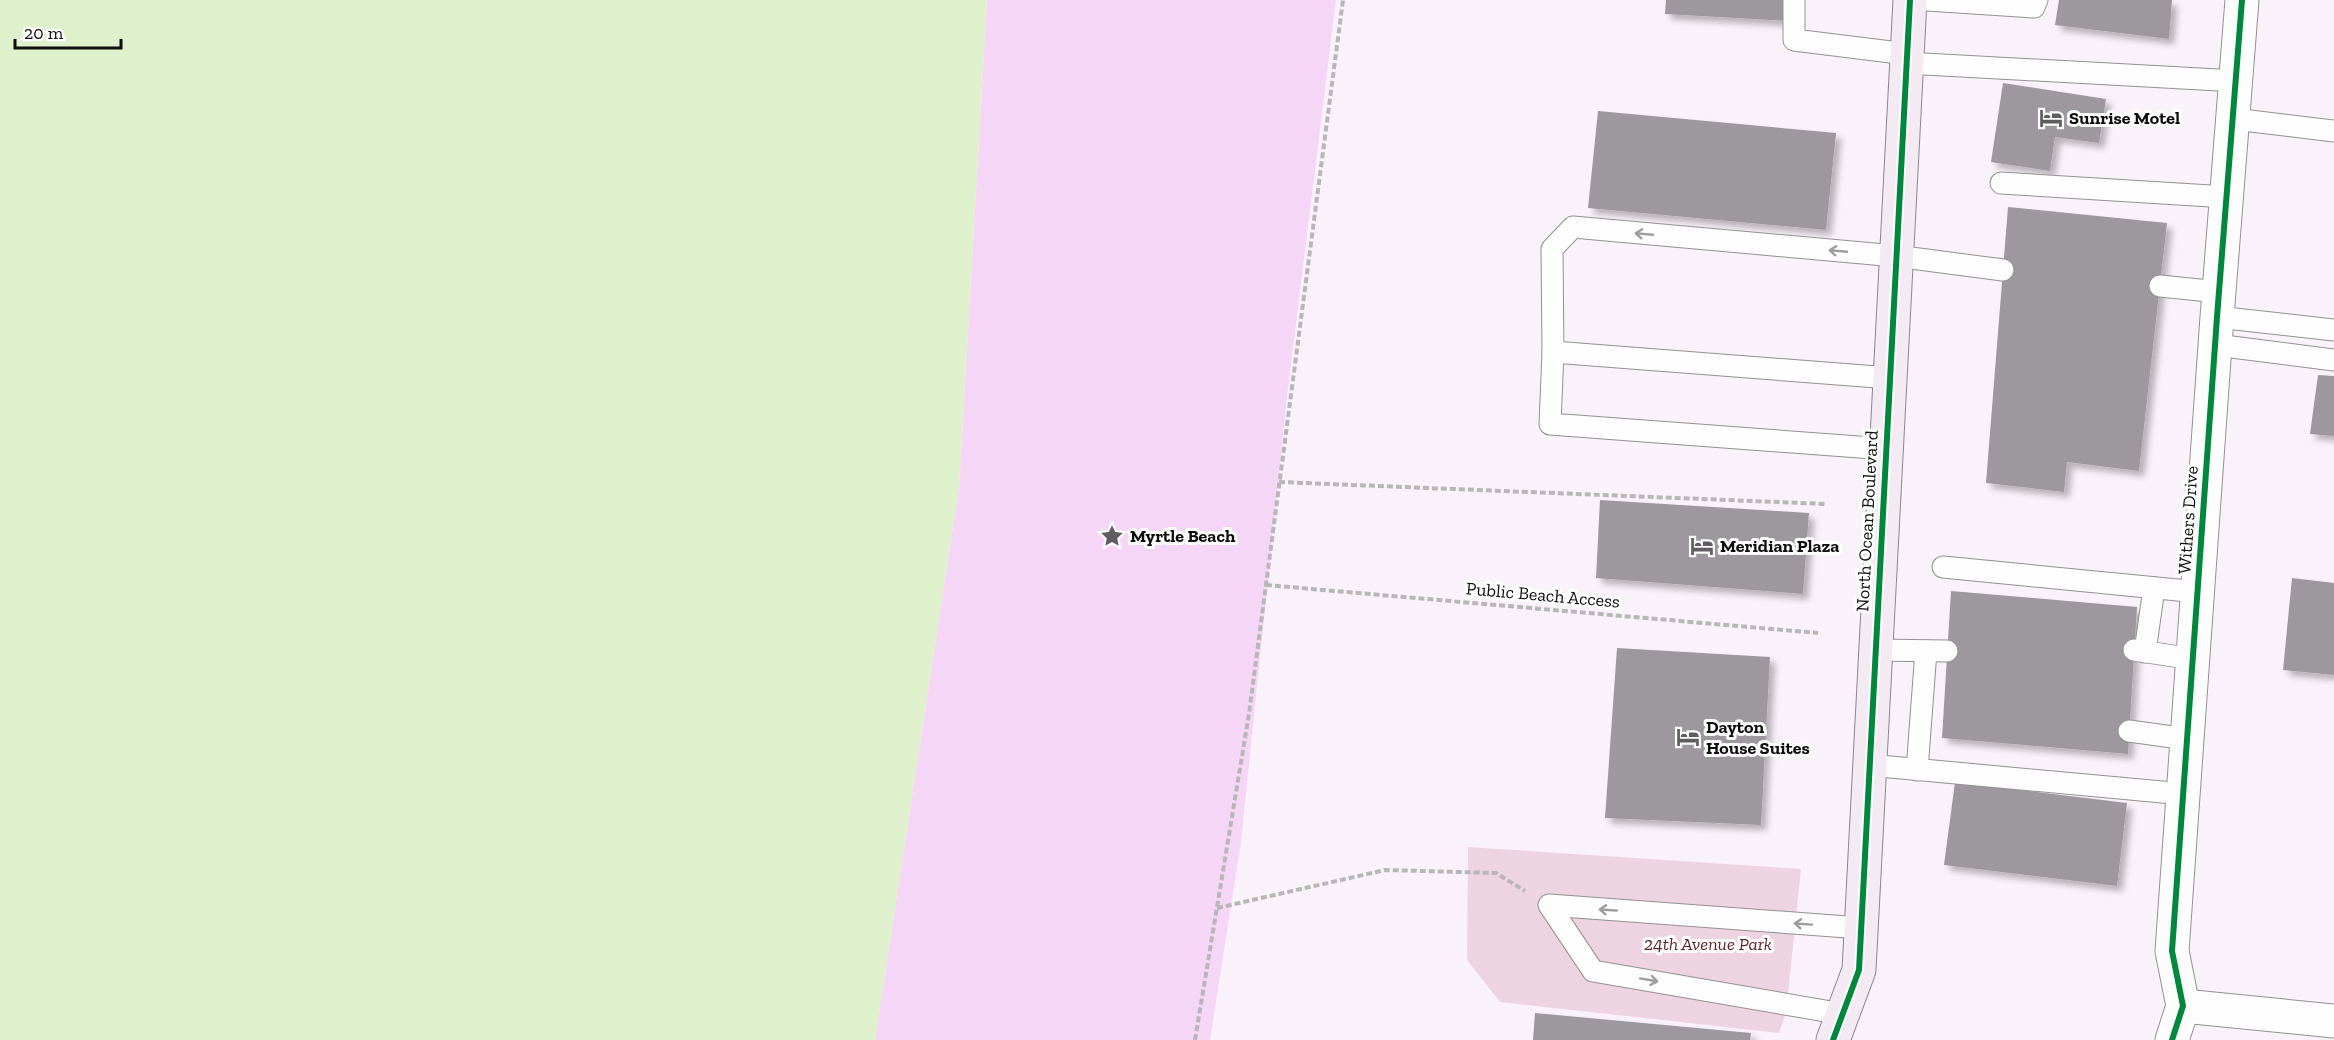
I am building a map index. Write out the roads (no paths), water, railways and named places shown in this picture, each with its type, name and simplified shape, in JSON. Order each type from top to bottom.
[{"type":"main road","name":"North Ocean Boulevard","points":[[1838,1027],[1859,970],[1910,0]]},
{"type":"street","name":"Withers Drive","points":[[2172,1040],[2183,1006],[2172,951],[2242,0]]},
{"type":"street","points":[[2183,1006],[2334,1021]]},
{"type":"lane","points":[[1794,0],[1794,40],[1906,58],[2236,81]]},
{"type":"lane","points":[[1927,0],[2035,4]]},
{"type":"lane","points":[[2234,118],[2334,131]]},
{"type":"lane","points":[[2001,183],[2227,197]]},
{"type":"lane","points":[[1886,449],[1550,424],[1554,352],[1552,249],[1573,227],[1896,256],[2003,270]]},
{"type":"lane","points":[[2160,286],[2218,318],[2334,360]]},
{"type":"lane","points":[[2218,318],[2334,330]]},
{"type":"lane","points":[[1554,352],[1890,378]]},
{"type":"lane","points":[[1943,567],[2198,592]]},
{"type":"lane","points":[[2154,588],[2140,651],[2193,659]]},
{"type":"lane","points":[[1875,650],[1947,651]]},
{"type":"lane","points":[[1917,770],[1926,651]]},
{"type":"lane","points":[[2129,731],[2187,738]]},
{"type":"lane","points":[[1869,765],[2184,794]]},
{"type":"lane","points":[[1838,1027],[1593,971],[1549,906],[1861,928]]},
{"type":"place","name":"Sunrise Motel","points":[[2051,118]]},
{"type":"place","name":"Myrtle Beach","points":[[1112,536]]},
{"type":"place","name":"Meridian Plaza","points":[[1702,546]]},
{"type":"place","name":"Dayton House Suites","points":[[1688,737]]},
{"type":"park label","name":"24th Avenue Park","points":[[1708,944]]}]
